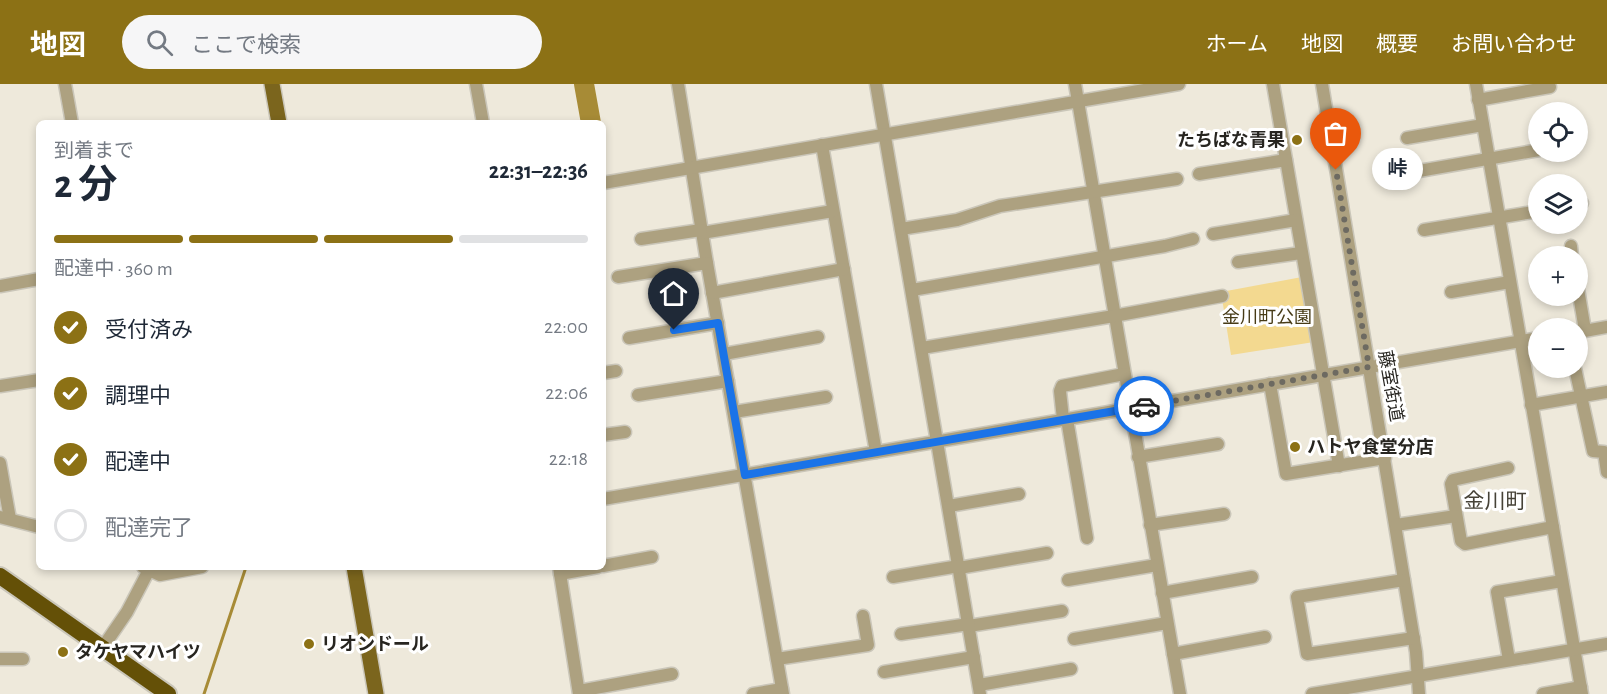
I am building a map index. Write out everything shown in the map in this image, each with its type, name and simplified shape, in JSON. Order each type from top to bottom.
[{"type":"highway","points":[[0,576],[168,694]]},
{"type":"main road","points":[[272,84],[278,120]]},
{"type":"main road","points":[[355,570],[376,694]]},
{"type":"street","points":[[65,84],[71,120]]},
{"type":"street","points":[[476,84],[482,120]]},
{"type":"street","points":[[678,84],[782,692],[753,694]]},
{"type":"street","points":[[876,84],[980,690],[1071,669]]},
{"type":"street","points":[[1075,84],[1180,694]]},
{"type":"street","points":[[606,182],[1179,84]]},
{"type":"street","points":[[1273,84],[1339,465]]},
{"type":"street","name":"藤室街道","points":[[1322,84],[1414,638],[1419,694]]},
{"type":"street","points":[[1476,84],[1581,691],[1543,694]]},
{"type":"street","points":[[1478,100],[1550,87]]},
{"type":"street","points":[[1407,138],[1483,125]]},
{"type":"street","points":[[822,145],[876,452]]},
{"type":"street","points":[[1396,175],[1528,152]]},
{"type":"street","points":[[1199,174],[1286,160]]},
{"type":"street","points":[[901,229],[957,220],[1000,206],[1177,179]]},
{"type":"street","points":[[641,239],[833,211]]},
{"type":"street","points":[[1424,230],[1528,213]]},
{"type":"street","points":[[1213,234],[1296,220]]},
{"type":"street","points":[[912,290],[1165,246],[1193,239]]},
{"type":"street","points":[[1238,262],[1301,253]]},
{"type":"street","points":[[618,277],[707,263]]},
{"type":"street","points":[[712,293],[844,270]]},
{"type":"street","points":[[0,286],[36,280]]},
{"type":"street","points":[[1451,292],[1510,282]]},
{"type":"street","points":[[922,348],[1222,296]]},
{"type":"street","points":[[629,338],[718,323]]},
{"type":"street","points":[[1588,330],[1607,327]]},
{"type":"street","points":[[724,354],[818,337]]},
{"type":"street","points":[[606,498],[1528,341]]},
{"type":"street","points":[[606,373],[616,371]]},
{"type":"street","points":[[1087,538],[1060,391],[1062,386],[1124,374]]},
{"type":"street","points":[[1577,378],[1593,451],[1604,452],[1607,472]]},
{"type":"street","points":[[0,386],[36,380]]},
{"type":"street","points":[[638,395],[728,381]]},
{"type":"street","points":[[1269,384],[1286,474],[1385,458]]},
{"type":"street","points":[[1532,405],[1607,392]]},
{"type":"street","points":[[734,412],[826,397]]},
{"type":"street","points":[[606,435],[625,432]]},
{"type":"street","points":[[1138,457],[1218,444]]},
{"type":"street","points":[[0,463],[5,518],[36,525]]},
{"type":"street","points":[[1508,468],[1453,480],[1451,484],[1461,541],[1465,544],[1552,527]]},
{"type":"street","points":[[949,506],[1019,494]]},
{"type":"street","points":[[1150,525],[1224,514]]},
{"type":"street","points":[[1396,525],[1456,516]]},
{"type":"street","points":[[893,577],[1047,553]]},
{"type":"street","points":[[606,565],[652,557]]},
{"type":"street","points":[[1068,580],[1157,565]]},
{"type":"street","points":[[103,647],[127,612],[145,570]]},
{"type":"street","points":[[151,570],[160,574],[184,570]]},
{"type":"street","points":[[560,570],[579,693],[672,674]]},
{"type":"street","points":[[1162,593],[1252,577]]},
{"type":"street","points":[[1404,580],[1297,597],[1307,654],[1414,638]]},
{"type":"street","points":[[1509,660],[1497,592],[1562,581]]},
{"type":"street","points":[[901,634],[1062,611]]},
{"type":"street","points":[[777,658],[868,645],[863,616]]},
{"type":"street","points":[[1074,639],[1167,623]]},
{"type":"street","points":[[1173,654],[1265,637]]},
{"type":"street","points":[[1312,694],[1336,692],[1418,675],[1607,644]]},
{"type":"street","points":[[884,672],[974,657]]},
{"type":"street","points":[[0,659],[23,659]]},
{"type":"green space","name":"金川町公園","points":[[1302,277],[1314,342],[1231,355],[1221,292]]},
{"type":"waterway","points":[[584,84],[590,120]]},
{"type":"waterway","points":[[204,694],[245,570]]},
{"type":"way so far","points":[[1144,406],[1369,367],[1336,170]]},
{"type":"place","name":"たちばな青果","points":[[1297,140]]},
{"type":"place","name":"峠","points":[[1336,170]]},
{"type":"place","name":"ハトヤ食堂分店","points":[[1295,447]]},
{"type":"place","name":"リオンドール","points":[[309,644]]},
{"type":"place","name":"タケヤマハイツ","points":[[63,652]]},
{"type":"district","name":"金川町","points":[[1495,501]]},
{"type":"route","points":[[674,330],[718,323],[745,475],[1144,406]]}]
